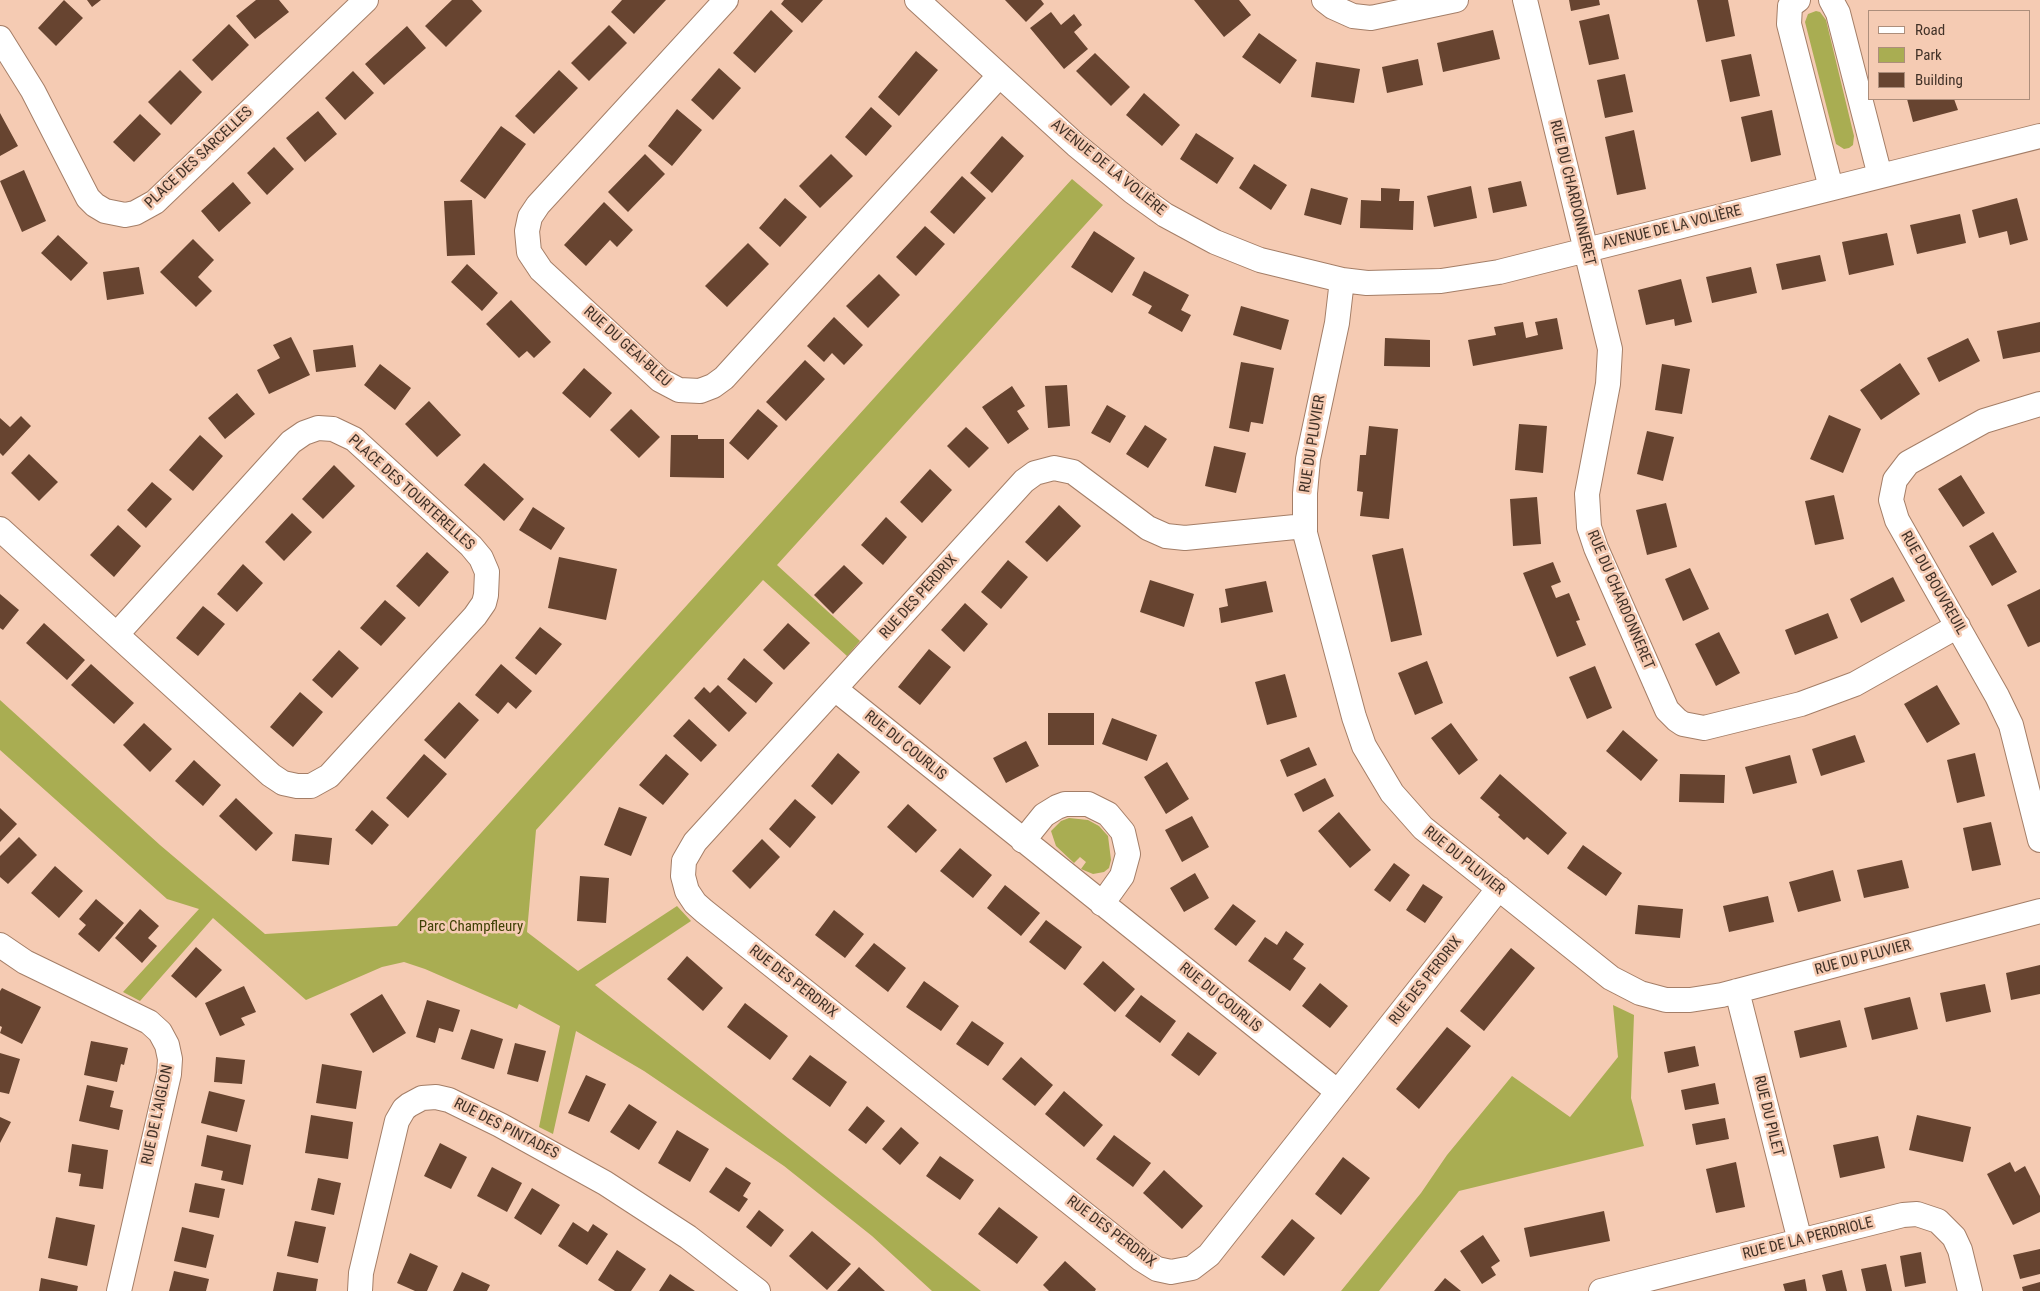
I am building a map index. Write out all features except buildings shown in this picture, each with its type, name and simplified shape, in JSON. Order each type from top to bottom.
[{"type":"street","name":"PLACE DES SARCELLES","points":[[0,38],[37,98],[88,198],[105,211],[125,215],[135,213],[155,202],[366,0]]},
{"type":"street","name":"RUE DU GEAI-BLEU","points":[[726,0],[538,205],[530,217],[527,231],[529,252],[541,270],[660,380],[679,390],[700,391],[713,386],[724,378],[999,76]]},
{"type":"street","name":"AVENUE DE LA VOLIÈRE","points":[[918,0],[999,76],[1110,174],[1149,204],[1178,223],[1233,250],[1260,260],[1342,280],[1387,283],[1460,279],[1499,272],[2040,136]]},
{"type":"street","points":[[1324,0],[1333,7],[1353,16],[1371,18],[1456,0]]},
{"type":"street","name":"RUE DU CHARDONNERET","points":[[1525,0],[1607,338],[1610,360],[1608,384],[1587,494],[1589,527],[1596,548],[1656,686],[1672,716],[1690,726],[1704,728],[1819,698],[1872,675],[1958,626]]},
{"type":"street","points":[[1798,0],[1790,6],[1790,24],[1831,188]]},
{"type":"street","points":[[1831,0],[1838,13],[1880,176]]},
{"type":"street","name":"RUE DU PLUVIER","points":[[1342,280],[1336,323],[1308,459],[1305,526],[1310,554],[1354,717],[1369,756],[1392,793],[1415,822],[1611,978],[1653,998],[1678,1001],[1738,991],[2040,912]]},
{"type":"street","name":"RUE DU BOUVREUIL","points":[[2040,404],[1997,416],[1971,428],[1908,463],[1895,480],[1891,500],[1894,514],[1997,696],[2010,725],[2040,840]]},
{"type":"street","name":"PLACE DES TOURTERELLES","points":[[0,528],[271,775],[290,785],[311,786],[324,780],[334,771],[475,616],[484,603],[487,572],[481,558],[471,546],[354,439],[334,429],[318,428],[304,433],[291,442],[117,634]]},
{"type":"street","name":"RUE DES PERDRIX","points":[[1305,526],[1185,538],[1166,536],[1148,528],[1073,472],[1054,468],[1041,470],[1024,481],[695,842],[684,862],[685,884],[690,897],[749,947],[1145,1262],[1164,1271],[1186,1270],[1204,1260],[1498,888]]},
{"type":"street","name":"RUE DU COURLIS","points":[[835,689],[1338,1092]]},
{"type":"street","points":[[1023,840],[1044,815],[1065,804],[1088,804],[1108,814],[1123,832],[1128,854],[1122,876],[1102,904]]},
{"type":"street","name":"RUE DE L'AIGLON","points":[[0,945],[25,962],[149,1022],[160,1032],[167,1045],[170,1059],[169,1074],[119,1291]]},
{"type":"street","name":"RUE DU PILET","points":[[1738,991],[1800,1241]]},
{"type":"street","name":"RUE DES PINTADES","points":[[360,1291],[361,1273],[397,1121],[404,1109],[415,1101],[436,1097],[449,1100],[500,1125],[606,1183],[688,1237],[758,1291]]},
{"type":"street","name":"RUE DE LA PERDRIOLE","points":[[1601,1291],[1903,1216],[1925,1215],[1944,1225],[1954,1236],[1960,1250],[1970,1291]]},
{"type":"green space","points":[[1816,11],[1820,12],[1826,20],[1854,136],[1853,145],[1849,148],[1844,149],[1836,144],[1805,22],[1808,14]]},
{"type":"green space","name":"Parc Champfleury","points":[[1072,179],[1103,205],[777,565],[860,641],[847,656],[763,580],[536,830],[527,932],[578,971],[677,906],[691,921],[595,985],[981,1291],[932,1291],[872,1236],[784,1166],[644,1071],[576,1031],[553,1134],[539,1127],[560,1026],[519,1004],[517,1009],[425,969],[404,962],[382,967],[306,1000],[213,918],[140,1001],[123,992],[199,909],[167,899],[0,750],[0,700],[160,845],[265,934],[397,926]]},
{"type":"green space","points":[[1069,818],[1088,820],[1099,826],[1108,836],[1111,860],[1109,868],[1104,872],[1093,874],[1081,869],[1086,862],[1080,857],[1074,863],[1056,846],[1051,831],[1061,821]]},
{"type":"green space","points":[[1613,1005],[1634,1015],[1631,1098],[1644,1146],[1459,1191],[1379,1291],[1341,1291],[1421,1193],[1447,1155],[1512,1076],[1570,1117],[1618,1057]]}]
